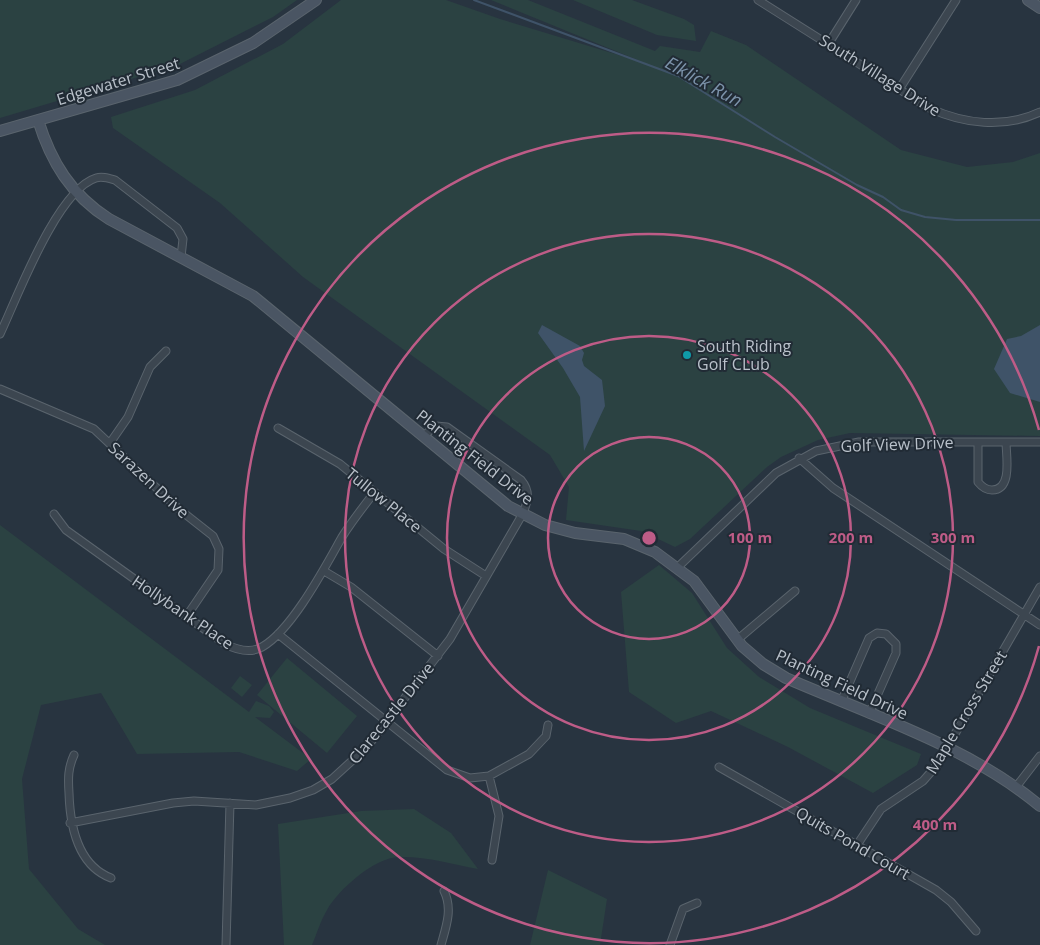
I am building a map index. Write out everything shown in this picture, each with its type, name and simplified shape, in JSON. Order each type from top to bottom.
[{"type":"street","name":"Edgewater Street","points":[[0,131],[178,80],[254,43],[316,0]]},
{"type":"street","name":"South Village Drive","points":[[759,0],[929,108],[964,121],[985,123],[1028,118],[1040,112]]},
{"type":"street","points":[[829,43],[856,0]]},
{"type":"street","points":[[900,88],[956,0]]},
{"type":"street","points":[[1028,0],[1040,8]]},
{"type":"street","name":"Planting Field Drive","points":[[38,120],[49,153],[57,168],[76,193],[109,219],[253,296],[522,515],[559,530],[624,539],[656,552],[678,567],[703,591],[737,640],[752,655],[774,672],[947,747],[981,764],[1016,787],[1040,806]]},
{"type":"street","points":[[0,334],[52,223],[65,204],[96,178],[114,180],[177,228],[183,239],[181,257]]},
{"type":"street","points":[[110,442],[124,425],[150,367],[166,351]]},
{"type":"street","name":"Sarazen Drive","points":[[0,389],[84,423],[110,442],[180,510],[207,530],[216,542],[220,555],[218,570],[186,617]]},
{"type":"street","name":"Clarecastle Drive","points":[[70,823],[174,802],[194,801],[256,805],[290,798],[313,790],[332,779],[350,765],[450,640],[522,515],[528,498],[526,486],[519,478],[447,427],[436,426],[423,436]]},
{"type":"street","name":"Tullow Place","points":[[278,428],[340,464],[444,549],[486,576]]},
{"type":"street","name":"Golf View Drive","points":[[678,567],[766,482],[799,458],[829,447],[859,442],[1040,442]]},
{"type":"street","points":[[978,442],[978,482],[985,488],[994,490],[1002,486],[1006,478],[1006,442]]},
{"type":"street","points":[[799,458],[833,488],[1040,625]]},
{"type":"street","name":"Hollybank Place","points":[[54,514],[66,530],[225,644],[239,650],[256,650],[278,634],[324,571],[349,526],[374,493]]},
{"type":"street","points":[[324,571],[351,587],[438,656]]},
{"type":"street","name":"Maple Cross Street","points":[[857,845],[881,809],[923,781],[937,765],[1040,587]]},
{"type":"street","points":[[737,640],[795,591]]},
{"type":"street","points":[[841,702],[870,638],[877,633],[886,634],[896,644],[896,653],[869,714]]},
{"type":"street","points":[[278,634],[447,770],[470,778],[489,776],[529,754],[546,736],[548,725]]},
{"type":"street","points":[[74,755],[68,770],[70,823],[78,845],[85,857],[96,871],[111,878]]},
{"type":"street","points":[[1016,787],[1040,756]]},
{"type":"street","name":"Quits Pond Court","points":[[719,767],[940,893],[976,931]]},
{"type":"street","points":[[489,776],[499,816],[492,860]]},
{"type":"street","points":[[226,945],[230,803]]},
{"type":"street","points":[[441,945],[449,911],[449,904],[444,891]]},
{"type":"street","points":[[670,945],[683,909],[697,903]]},
{"type":"green space","points":[[0,0],[297,0],[273,17],[178,65],[0,118]]},
{"type":"green space","points":[[341,0],[446,0],[500,19],[645,63],[491,0],[528,0],[655,51],[660,46],[700,52],[711,31],[746,45],[901,150],[967,167],[1013,162],[1040,153],[1040,436],[850,433],[818,440],[781,457],[767,467],[690,539],[675,547],[641,531],[566,520],[569,487],[550,455],[303,277],[220,203],[113,128],[111,117],[195,90],[283,44]]},
{"type":"green space","points":[[573,0],[632,0],[684,19],[694,25],[696,41],[657,35]]},
{"type":"green space","points":[[0,525],[249,712],[256,701],[269,706],[274,712],[270,718],[255,717],[311,759],[297,771],[239,752],[137,754],[101,693],[41,705],[22,779],[29,869],[78,929],[105,945],[0,945]]},
{"type":"green space","points":[[659,565],[692,593],[727,648],[759,677],[810,708],[921,754],[917,765],[873,793],[788,747],[711,711],[676,723],[629,692],[621,592]]},
{"type":"green space","points":[[287,658],[357,716],[327,753],[257,695]]},
{"type":"green space","points":[[240,676],[252,685],[242,697],[231,688]]},
{"type":"green space","points":[[414,809],[451,833],[478,869],[419,858],[389,858],[379,862],[358,876],[332,902],[312,945],[284,945],[278,824],[361,811]]},
{"type":"green space","points":[[548,870],[607,899],[600,945],[530,945]]},
{"type":"water","points":[[542,325],[580,346],[584,353],[582,360],[584,366],[602,380],[605,406],[584,451],[580,397],[563,368],[538,333]]},
{"type":"water","points":[[1040,325],[1040,402],[1010,393],[994,369],[1007,339],[1021,336]]},
{"type":"waterway","name":"Elklick Run","points":[[474,0],[678,76],[775,137],[857,185],[883,197],[901,210],[925,217],[956,220],[1040,220]]},
{"type":"place","name":"South Riding Golf CLub","points":[[687,355]]}]
